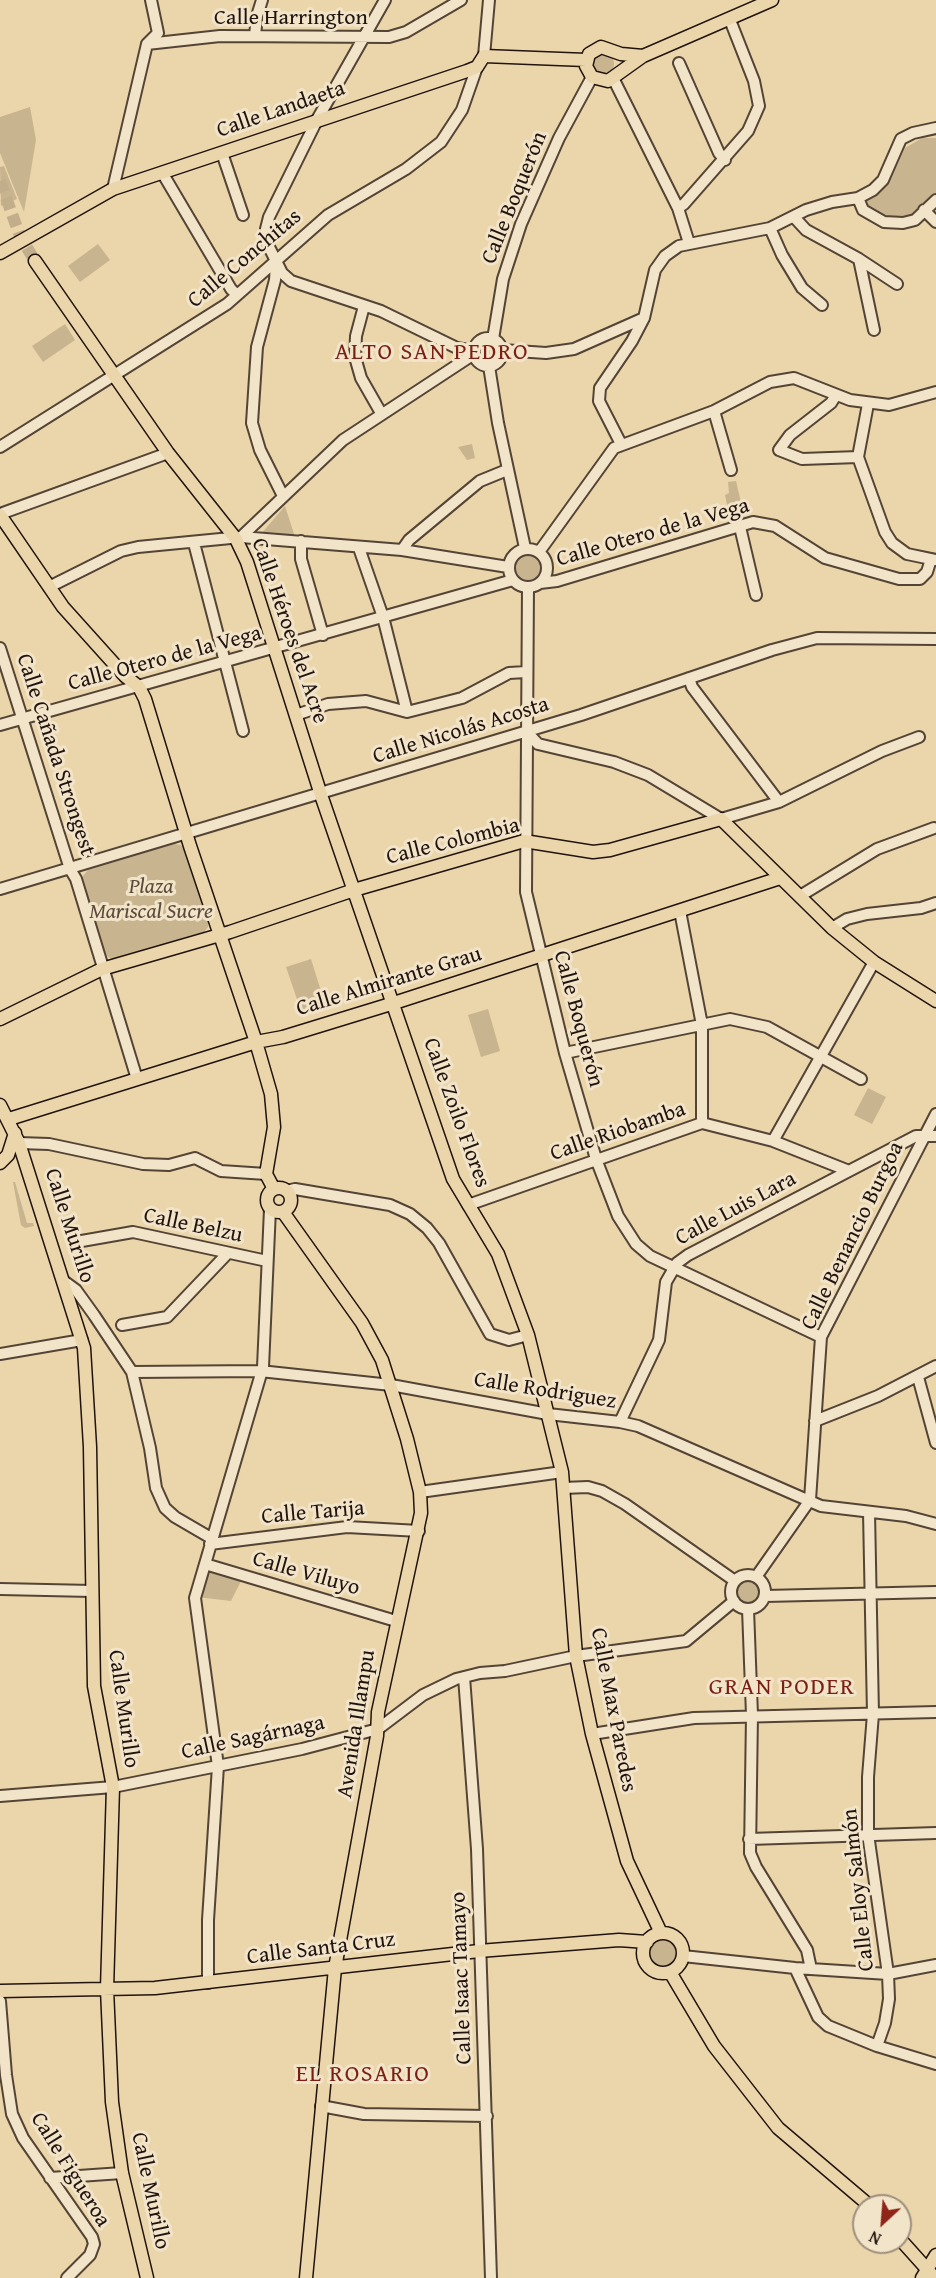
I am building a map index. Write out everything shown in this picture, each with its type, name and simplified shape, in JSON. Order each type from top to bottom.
[{"type":"main road","points":[[616,75],[619,58],[615,52],[609,48],[594,49],[586,60],[588,72],[592,77],[602,81],[616,75],[643,56],[772,0]]},
{"type":"main road","points":[[615,52],[643,56]]},
{"type":"main road","name":"Calle Landaeta","points":[[0,253],[113,189],[163,174],[480,61],[586,60]]},
{"type":"main road","name":"Calle Héroes del Acre","points":[[35,261],[116,374],[168,453],[239,538],[321,795],[354,890]]},
{"type":"main road","points":[[0,515],[63,607],[125,676],[139,687],[145,699],[186,834],[256,1042],[271,1094],[274,1127],[266,1174],[280,1190],[291,1203],[283,1212],[270,1209],[266,1200],[280,1190]]},
{"type":"main road","points":[[721,819],[832,928],[874,962],[936,1001]]},
{"type":"main road","name":"Calle Colombia","points":[[0,1019],[102,969],[220,934],[354,890],[524,841],[593,852],[610,850],[721,819]]},
{"type":"main road","name":"Calle Almirante Grau","points":[[9,1119],[136,1078],[394,1003],[780,878]]},
{"type":"main road","name":"Calle Zoilo Flores","points":[[354,890],[453,1179],[498,1254],[528,1335],[548,1414]]},
{"type":"main road","name":"Calle Murillo","points":[[0,1105],[17,1138],[66,1282],[82,1340],[90,1447],[94,1686],[113,1787],[107,1989],[112,2102],[122,2172],[147,2278]]},
{"type":"main road","points":[[0,1163],[8,1155],[17,1138]]},
{"type":"main road","name":"Avenida Illampu","points":[[283,1212],[362,1323],[382,1360],[420,1492],[419,1531],[396,1621],[378,1712],[378,1729],[335,1968],[306,2278]]},
{"type":"main road","name":"Calle Max Paredes","points":[[548,1414],[562,1472],[576,1656],[592,1734],[627,1861],[661,1933]]},
{"type":"main road","points":[[661,1933],[671,1935],[679,1941],[683,1956],[676,1968],[670,1972],[658,1972],[647,1965],[643,1953],[646,1942],[661,1933]]},
{"type":"main road","name":"Calle Santa Cruz","points":[[0,1991],[107,1989],[208,1983],[479,1951],[620,1940],[646,1942]]},
{"type":"main road","points":[[670,1972],[714,2046],[778,2128],[856,2194]]},
{"type":"main road","points":[[912,2254],[928,2275]]},
{"type":"main road","points":[[928,2275],[936,2255]]},
{"type":"street","points":[[113,189],[147,44],[158,33],[151,0]]},
{"type":"street","points":[[255,36],[257,16],[262,0]]},
{"type":"street","points":[[385,0],[318,118],[269,217],[266,229],[267,243],[276,263],[291,281],[425,330],[458,348],[474,353],[479,363],[489,366],[499,361],[502,350]]},
{"type":"street","name":"Calle Harrington","points":[[147,44],[220,36],[389,37],[406,32],[461,0]]},
{"type":"street","name":"Calle Conchitas","points":[[0,447],[177,338],[237,295],[328,215],[406,169],[441,142],[462,110],[480,61],[489,0]]},
{"type":"street","points":[[678,208],[725,160],[748,131],[759,106],[754,81],[730,20]]},
{"type":"street","points":[[679,63],[719,153],[725,160]]},
{"type":"street","points":[[616,75],[678,208],[689,243]]},
{"type":"street","name":"Calle Boquerón","points":[[493,339],[503,279],[520,224],[559,138],[592,77]]},
{"type":"street","points":[[621,444],[599,401],[599,393],[644,318],[658,264],[672,250],[689,243],[770,228],[832,202],[858,198],[873,190],[883,180],[901,139],[913,133],[936,128]]},
{"type":"street","points":[[222,153],[243,215]]},
{"type":"street","points":[[163,174],[231,289],[237,295]]},
{"type":"street","points":[[858,198],[863,210],[884,222],[903,223],[915,220],[936,200]]},
{"type":"street","points":[[924,210],[936,222]]},
{"type":"street","points":[[794,217],[806,230],[859,259],[897,284]]},
{"type":"street","points":[[770,228],[782,255],[802,288],[822,305]]},
{"type":"street","points":[[859,259],[874,330]]},
{"type":"street","points":[[276,263],[275,280],[257,347],[252,423],[260,450],[283,496]]},
{"type":"street","points":[[364,306],[356,336],[355,357],[361,378],[381,413]]},
{"type":"street","points":[[239,538],[343,440],[474,353],[479,341],[493,339],[502,350],[546,353],[574,349],[644,318]]},
{"type":"street","points":[[489,366],[507,470],[525,549]]},
{"type":"street","points":[[539,552],[606,457],[621,444],[714,411],[784,378],[804,381],[836,395],[868,404],[889,405],[936,392]]},
{"type":"street","points":[[836,395],[831,403],[790,435],[779,450],[802,459],[858,457]]},
{"type":"street","points":[[868,404],[858,457],[881,522],[892,543],[906,554],[933,560]]},
{"type":"street","points":[[714,411],[731,470]]},
{"type":"street","points":[[0,515],[168,453]]},
{"type":"street","points":[[402,550],[409,540],[480,481],[507,470]]},
{"type":"street","name":"Calle Otero de la Vega","points":[[540,583],[557,581],[753,522],[766,522],[825,558],[899,579],[920,579],[927,572],[933,560]]},
{"type":"street","points":[[740,527],[756,595]]},
{"type":"street","points":[[49,587],[121,551],[138,547],[239,538],[402,550],[508,567]]},
{"type":"street","points":[[301,542],[301,558],[323,635]]},
{"type":"street","points":[[194,543],[243,731]]},
{"type":"street","points":[[359,548],[382,617],[407,712]]},
{"type":"street","points":[[525,549],[539,552],[547,567],[540,583],[528,587],[513,580],[508,567],[513,555],[525,549]]},
{"type":"street","name":"Calle Otero de la Vega","points":[[0,725],[121,690],[139,687],[154,680],[276,649],[513,580]]},
{"type":"street","name":"Calle Boquerón","points":[[528,587],[524,841],[526,892],[566,1053],[596,1159],[626,1231],[650,1256],[821,1337]]},
{"type":"street","name":"Calle Nicolás Acosta","points":[[0,889],[321,795],[526,731],[772,650],[817,638],[936,639]]},
{"type":"street","name":"Calle Cañada Strongest","points":[[0,648],[70,869],[76,879],[136,1078]]},
{"type":"street","points":[[296,715],[328,704],[366,701],[407,712],[462,698],[509,673],[526,672]]},
{"type":"street","points":[[689,678],[692,687],[779,802]]},
{"type":"street","points":[[526,731],[538,744],[614,762],[648,775],[721,819]]},
{"type":"street","name":"Calle Colombia","points":[[721,819],[779,802],[882,751],[920,737]]},
{"type":"street","points":[[800,896],[877,849],[934,828]]},
{"type":"street","points":[[832,928],[847,919],[867,914],[921,908],[936,903]]},
{"type":"street","points":[[680,911],[702,1025],[702,1123]]},
{"type":"street","points":[[773,1141],[874,962]]},
{"type":"street","points":[[566,1053],[730,1019],[748,1021],[767,1027],[861,1079]]},
{"type":"street","name":"Calle Benancio Burgoa","points":[[810,1500],[821,1337],[936,1114]]},
{"type":"street","name":"Calle Riobamba","points":[[468,1205],[702,1123],[773,1141],[849,1171]]},
{"type":"street","points":[[924,1134],[936,1136]]},
{"type":"street","name":"Calle Luis Lara","points":[[620,1422],[648,1368],[659,1340],[663,1293],[673,1267],[688,1255],[916,1136],[924,1134]]},
{"type":"street","points":[[17,1138],[143,1164],[169,1165],[195,1158],[221,1171],[266,1174]]},
{"type":"street","points":[[280,1190],[295,1189],[390,1205],[410,1214],[428,1228],[440,1243],[490,1334],[508,1340],[528,1335]]},
{"type":"street","points":[[208,1983],[208,1920],[218,1767],[195,1598],[263,1367],[270,1209]]},
{"type":"street","name":"Calle Belzu","points":[[76,1242],[133,1232],[267,1261]]},
{"type":"street","points":[[122,1325],[167,1317],[228,1254]]},
{"type":"street","points":[[66,1282],[76,1290],[132,1372],[159,1497],[175,1517],[210,1541]]},
{"type":"street","points":[[0,1354],[82,1340]]},
{"type":"street","points":[[815,1421],[834,1416],[918,1377],[936,1366]]},
{"type":"street","name":"Calle Rodriguez","points":[[132,1372],[260,1371],[391,1385],[548,1414],[620,1422],[638,1426],[821,1506],[906,1516],[936,1524]]},
{"type":"street","points":[[918,1377],[934,1428],[936,1443]]},
{"type":"street","points":[[420,1492],[562,1472]]},
{"type":"street","points":[[563,1488],[588,1487],[602,1491],[625,1504],[735,1581]]},
{"type":"street","points":[[756,1577],[810,1500]]},
{"type":"street","name":"Calle Eloy Salmón","points":[[869,1512],[873,1714],[868,1777],[868,1834],[888,1974],[888,2007],[877,2046]]},
{"type":"street","name":"Calle Tarija","points":[[210,1541],[347,1527],[419,1531]]},
{"type":"street","name":"Calle Viluyo","points":[[204,1564],[396,1621]]},
{"type":"street","points":[[745,1576],[756,1577],[764,1585],[765,1596],[757,1607],[748,1609],[734,1601],[732,1591],[735,1581],[745,1576]]},
{"type":"street","points":[[0,1589],[92,1591]]},
{"type":"street","points":[[765,1596],[936,1592]]},
{"type":"street","name":"Calle Sagárnaga","points":[[0,1796],[113,1787],[265,1759],[378,1729],[423,1695],[464,1677],[576,1656],[686,1641],[734,1601]]},
{"type":"street","points":[[748,1609],[752,1715],[750,1853],[756,1867],[807,1950],[811,1969]]},
{"type":"street","name":"Calle Isaac Tamayo","points":[[464,1677],[477,1849],[491,2278]]},
{"type":"street","points":[[592,1734],[662,1721],[752,1715],[936,1712]]},
{"type":"street","points":[[749,1839],[936,1833]]},
{"type":"street","points":[[683,1956],[795,1968],[888,1974],[936,1965]]},
{"type":"street","points":[[795,1968],[823,2021],[877,2046],[936,2064]]},
{"type":"street","name":"Calle Figueroa","points":[[0,2001],[6,2075],[12,2114],[23,2138],[92,2237],[94,2244],[90,2255],[67,2278]]},
{"type":"street","points":[[321,2106],[385,2115],[487,2116]]},
{"type":"street","points":[[50,2178],[122,2172]]},
{"type":"green space","points":[[603,53],[611,56],[614,64],[611,72],[603,75],[595,72],[592,64],[595,56]]},
{"type":"green space","points":[[30,107],[36,140],[24,212],[0,153],[0,117]]},
{"type":"green space","points":[[922,138],[936,138],[936,197],[907,218],[890,218],[869,208],[864,203],[882,190],[891,179],[905,148]]},
{"type":"green space","points":[[4,166],[17,199],[1,206],[0,167]]},
{"type":"green space","points":[[98,244],[110,260],[80,282],[68,266]]},
{"type":"green space","points":[[65,324],[75,340],[43,362],[32,346]]},
{"type":"green space","points":[[488,343],[494,346],[497,352],[494,358],[488,361],[482,358],[479,352],[482,346]]},
{"type":"green space","points":[[472,444],[475,458],[467,460],[458,447]]},
{"type":"green space","points":[[736,481],[745,520],[726,524],[730,519],[725,495],[729,493],[728,482]]},
{"type":"green space","points":[[285,506],[295,537],[261,534]]},
{"type":"green space","points":[[528,551],[540,556],[545,568],[540,580],[528,585],[516,580],[511,568],[516,556]]},
{"type":"green space","name":"Plaza Mariscal Sucre","points":[[174,844],[181,845],[186,851],[208,920],[208,927],[204,932],[113,959],[108,957],[104,953],[83,883],[83,876],[88,870]]},
{"type":"green space","points":[[311,959],[325,1004],[301,1011],[286,967]]},
{"type":"green space","points":[[488,1009],[500,1051],[481,1057],[468,1015]]},
{"type":"green space","points":[[868,1088],[886,1097],[872,1124],[854,1115]]},
{"type":"green space","points":[[13,1182],[15,1182],[27,1223],[33,1223],[34,1226],[25,1228],[21,1225]]},
{"type":"green space","points":[[210,1566],[243,1577],[231,1601],[197,1597]]},
{"type":"green space","points":[[749,1581],[754,1582],[760,1588],[760,1598],[754,1604],[749,1605],[744,1604],[738,1598],[737,1593],[738,1588],[744,1582]]},
{"type":"green space","points":[[663,1938],[674,1942],[678,1953],[674,1964],[663,1968],[652,1964],[648,1953],[652,1942]]},
{"type":"tunnel","points":[[0,181],[20,236],[35,261]]},
{"type":"district","name":"ALTO SAN PEDRO","points":[[432,353]]},
{"type":"district","name":"GRAN PODER","points":[[782,1688]]},
{"type":"district","name":"EL ROSARIO","points":[[363,2075]]}]
